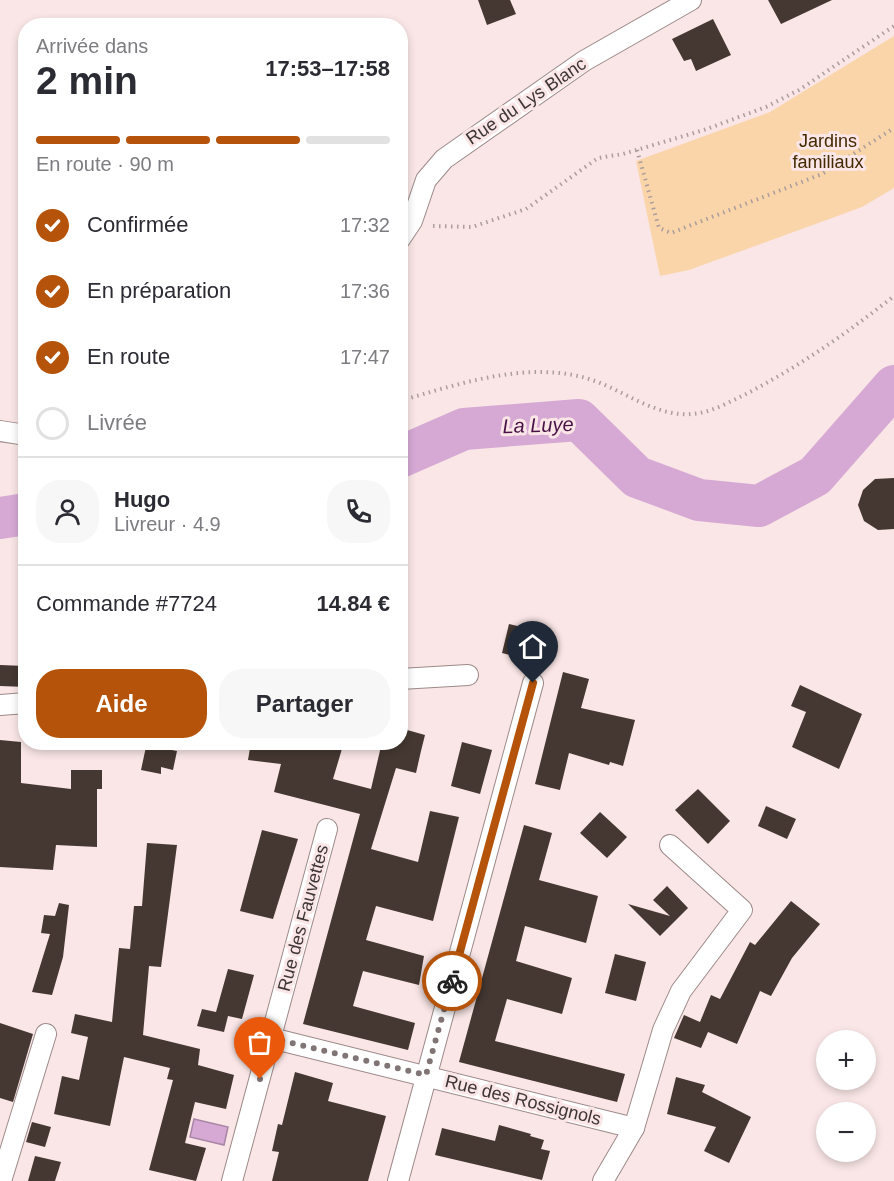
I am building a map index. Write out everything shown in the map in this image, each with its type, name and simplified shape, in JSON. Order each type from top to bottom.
[{"type":"street","name":"Rue du Lys Blanc","points":[[408,227],[426,180],[444,159],[584,61],[691,0]]},
{"type":"street","points":[[0,431],[18,434]]},
{"type":"street","points":[[408,678],[468,675]]},
{"type":"street","points":[[398,1181],[533,683]]},
{"type":"street","points":[[0,705],[18,704]]},
{"type":"street","name":"Rue des Fauvettes","points":[[232,1181],[327,829]]},
{"type":"street","points":[[603,1181],[634,1128],[663,1030],[681,991],[742,910],[670,845]]},
{"type":"street","points":[[1,1181],[46,1034]]},
{"type":"street","name":"Rue des Rossignols","points":[[271,1038],[634,1128]]},
{"type":"path","points":[[412,221],[432,225],[472,227],[526,209],[598,158],[637,150],[704,130],[766,107],[799,90],[894,28]]},
{"type":"path","points":[[637,150],[659,228],[671,233],[822,174],[894,128]]},
{"type":"path","points":[[408,399],[460,383],[516,374],[557,374],[586,378],[615,388],[667,413],[692,414],[719,407],[780,376],[832,344],[894,296]]},
{"type":"green space","name":"Jardins familiaux","points":[[894,36],[894,188],[862,207],[689,270],[660,276],[636,161],[770,112]]},
{"type":"shaded area","points":[[194,1119],[228,1127],[224,1145],[190,1137]]},
{"type":"building","points":[[478,0],[510,0],[516,14],[487,25]]},
{"type":"building","points":[[768,0],[832,0],[781,24]]},
{"type":"building","points":[[713,19],[731,55],[696,71],[691,59],[684,61],[672,39]]},
{"type":"building","points":[[894,478],[894,529],[878,530],[864,521],[858,505],[863,490],[875,479]]},
{"type":"building","points":[[509,624],[547,633],[540,662],[502,653]]},
{"type":"building","points":[[0,665],[18,666],[18,687],[0,686]]},
{"type":"building","points":[[563,672],[589,679],[581,708],[635,720],[623,766],[610,762],[609,765],[569,753],[560,790],[535,784]]},
{"type":"building","points":[[800,685],[862,714],[839,769],[792,747],[806,712],[791,706]]},
{"type":"building","points":[[408,730],[425,735],[416,773],[396,768],[371,849],[418,862],[430,811],[459,817],[433,921],[376,906],[366,940],[424,956],[419,985],[363,971],[353,1006],[415,1023],[408,1050],[303,1024],[360,814],[274,792],[281,764],[248,760],[250,750],[342,750],[333,779],[371,789],[380,750],[408,750]]},
{"type":"building","points":[[0,740],[18,742],[18,750],[21,750],[21,783],[71,789],[71,770],[102,770],[102,789],[97,789],[97,847],[56,845],[53,870],[0,867]]},
{"type":"building","points":[[462,742],[492,750],[480,794],[451,786]]},
{"type":"building","points":[[145,750],[177,751],[173,770],[161,767],[161,774],[141,770]]},
{"type":"building","points":[[698,789],[730,821],[708,844],[675,810]]},
{"type":"building","points":[[766,806],[796,819],[787,839],[758,826]]},
{"type":"building","points":[[600,812],[627,837],[607,858],[580,833]]},
{"type":"building","points":[[524,825],[552,833],[539,880],[598,896],[586,943],[525,926],[516,961],[572,978],[562,1014],[507,999],[495,1041],[625,1074],[617,1102],[459,1062]]},
{"type":"building","points":[[262,830],[298,839],[273,919],[240,911]]},
{"type":"building","points":[[147,843],[177,845],[161,967],[149,966],[143,1035],[200,1049],[198,1065],[234,1075],[226,1109],[195,1102],[185,1143],[206,1148],[196,1181],[149,1170],[173,1080],[167,1079],[170,1068],[124,1057],[110,1126],[54,1114],[62,1076],[79,1080],[88,1037],[71,1033],[75,1014],[112,1022],[119,948],[130,949],[134,906],[142,906]]},
{"type":"building","points":[[667,886],[688,908],[660,936],[628,904],[670,916],[653,900]]},
{"type":"building","points":[[791,901],[820,924],[792,958],[771,996],[760,991],[737,1044],[708,1032],[701,1048],[674,1038],[684,1015],[700,1022],[711,995],[720,999],[750,942],[755,945]]},
{"type":"building","points":[[59,903],[69,905],[63,957],[52,995],[32,992],[50,934],[41,933],[44,915],[55,916]]},
{"type":"building","points":[[615,954],[646,962],[636,1001],[605,993]]},
{"type":"building","points":[[228,969],[254,975],[242,1019],[228,1016],[224,1032],[197,1026],[202,1009],[216,1012]]},
{"type":"building","points":[[0,1023],[33,1034],[13,1102],[0,1098]]},
{"type":"building","points":[[295,1072],[333,1083],[328,1101],[386,1116],[368,1181],[272,1181],[279,1152],[272,1151],[278,1124],[282,1125]]},
{"type":"building","points":[[676,1077],[705,1085],[702,1092],[751,1117],[729,1163],[704,1151],[716,1127],[667,1114]]},
{"type":"building","points":[[32,1122],[51,1127],[45,1147],[26,1142]]},
{"type":"building","points":[[499,1125],[544,1140],[541,1149],[550,1151],[542,1180],[435,1155],[442,1128],[495,1141]]},
{"type":"building","points":[[35,1156],[61,1162],[55,1181],[28,1181]]},
{"type":"waterway","name":"La Luye","points":[[408,454],[464,429],[579,420],[637,477],[699,500],[759,506],[815,476],[894,386]]},
{"type":"waterway","name":"La Luye","points":[[0,518],[18,515]]},
{"type":"way so far","points":[[260,1079],[271,1038],[426,1075],[452,981]]},
{"type":"route","points":[[452,981],[533,683]]}]
